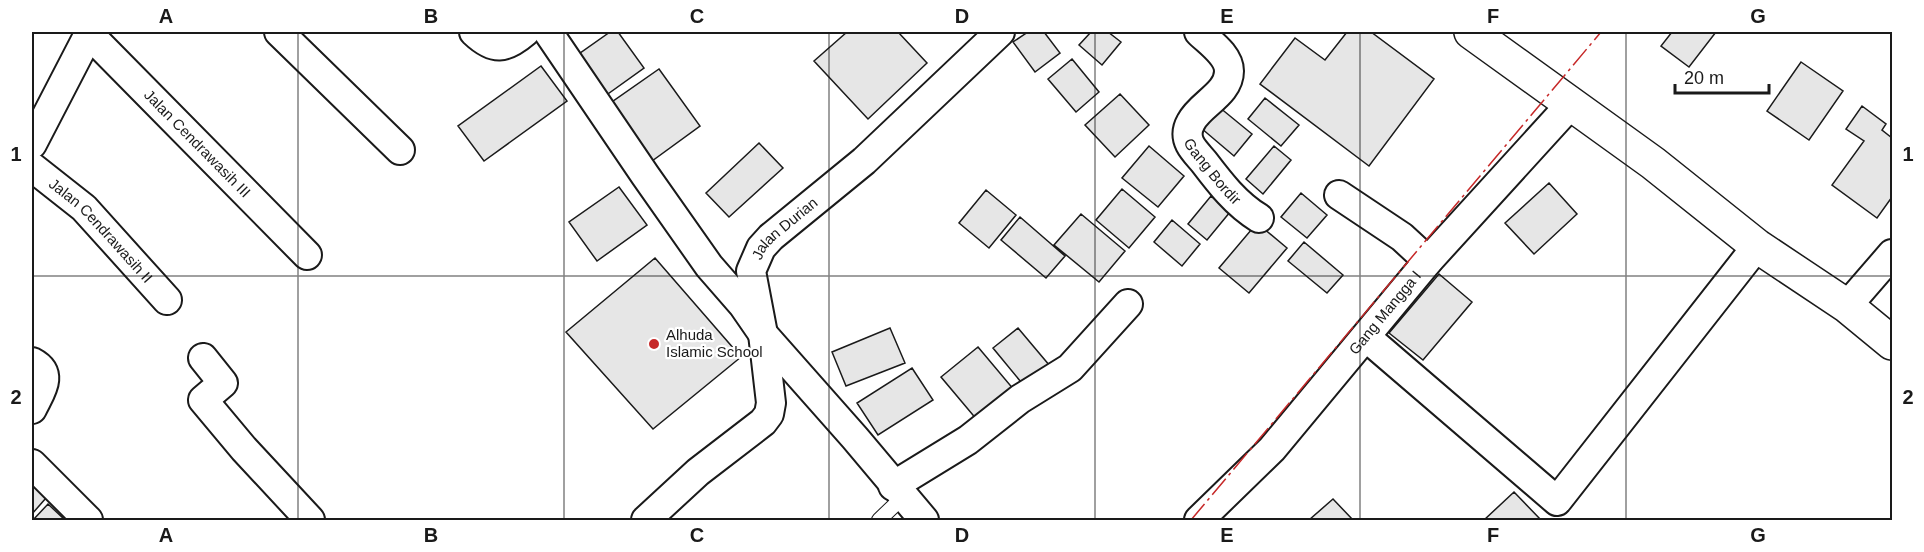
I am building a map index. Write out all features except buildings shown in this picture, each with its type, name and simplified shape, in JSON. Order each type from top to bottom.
[{"type":"street","points":[[279,32],[400,150]]},
{"type":"street","points":[[474,32],[498,46],[506,46],[525,32]]},
{"type":"street","points":[[549,32],[697,248],[763,334],[924,520]]},
{"type":"street","name":"Jalan Durian","points":[[646,520],[698,472],[763,422],[769,414],[771,403],[763,334],[751,271],[761,248],[771,237],[864,161],[1000,32]]},
{"type":"street","name":"Gang Bordir","points":[[1199,32],[1222,54],[1228,64],[1229,73],[1222,90],[1191,120],[1187,134],[1190,145],[1232,197],[1247,211],[1259,218]]},
{"type":"street","points":[[1471,32],[1653,163],[1758,246],[1847,306],[1893,343]]},
{"type":"street","points":[[32,144],[90,33]]},
{"type":"street","name":"Jalan Cendrawasih III","points":[[90,33],[307,255]]},
{"type":"street","name":"Gang Mangga I","points":[[1199,520],[1272,448],[1428,261],[1571,104]]},
{"type":"street","name":"Jalan Cendrawasih II","points":[[32,167],[84,208],[167,300]]},
{"type":"street","points":[[1339,195],[1401,237],[1428,261]]},
{"type":"street","points":[[1365,337],[1557,501],[1758,246]]},
{"type":"street","points":[[1847,306],[1893,254]]},
{"type":"street","points":[[898,491],[968,441],[1020,399],[1070,368],[1128,304]]},
{"type":"street","points":[[203,358],[223,383],[203,400],[244,449],[310,520]]},
{"type":"street","points":[[32,409],[44,384],[44,374],[35,364]]},
{"type":"street","points":[[32,464],[88,520]]},
{"type":"lane","points":[[879,520],[898,491]]},
{"type":"power","points":[[1191,520],[1601,32]]},
{"type":"place","name":"Alhuda Islamic School","points":[[654,344]]}]
